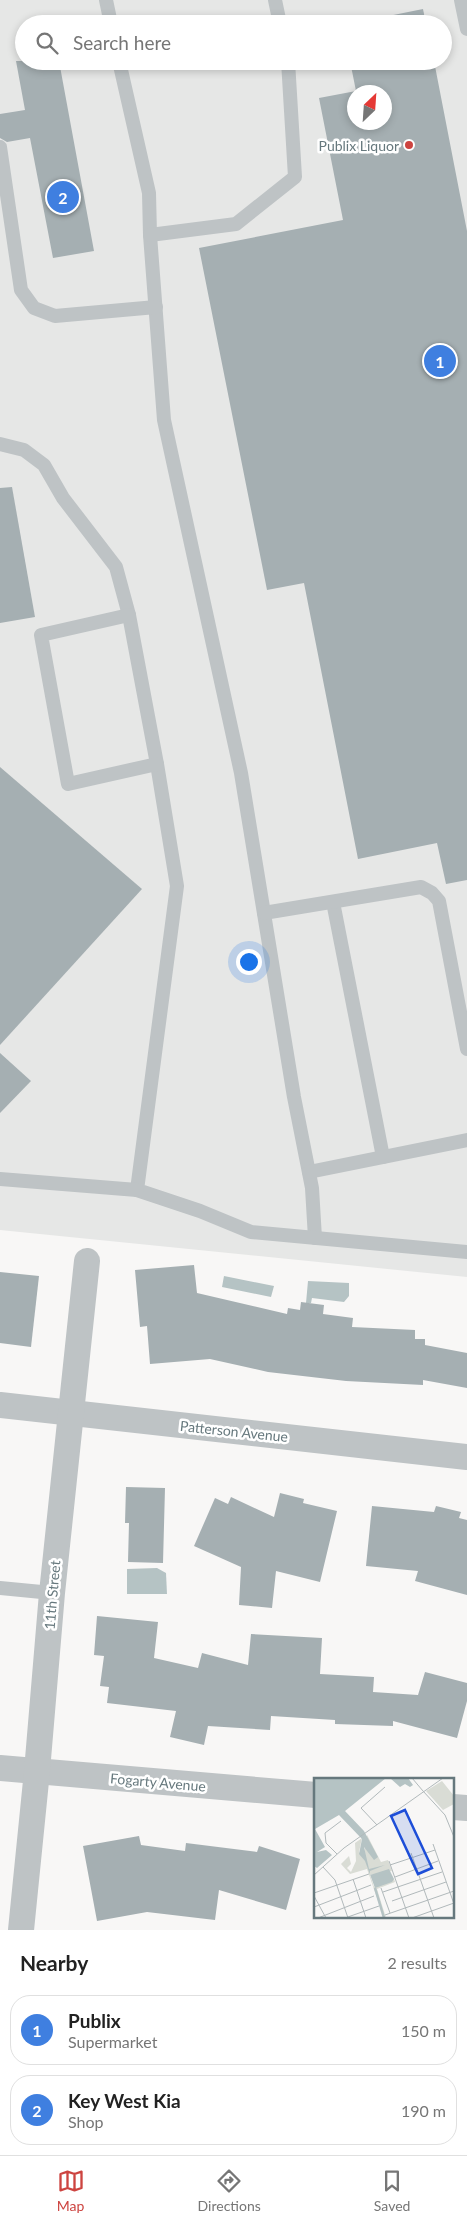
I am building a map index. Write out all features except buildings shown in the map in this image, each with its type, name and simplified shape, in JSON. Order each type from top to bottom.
[{"type":"street","name":"11th Street","points":[[21,1930],[52,1593],[87,1261]]},
{"type":"street","name":"Patterson Avenue","points":[[0,1405],[467,1457]]},
{"type":"street","name":"Fogarty Avenue","points":[[0,1768],[314,1795]]},
{"type":"street","points":[[454,1807],[467,1808]]},
{"type":"lane","points":[[106,0],[109,15]]},
{"type":"lane","points":[[275,0],[278,15]]},
{"type":"lane","points":[[461,0],[467,29]]},
{"type":"lane","points":[[122,70],[149,193],[150,235],[164,420],[241,773],[294,1097],[312,1188],[315,1238]]},
{"type":"lane","points":[[150,235],[236,224],[296,177],[289,70]]},
{"type":"lane","points":[[0,147],[21,290],[34,308],[54,316],[156,307]]},
{"type":"lane","points":[[0,444],[24,450],[44,465],[63,498],[116,567],[129,615],[157,764],[177,886],[137,1190]]},
{"type":"lane","points":[[129,615],[41,635],[68,784],[157,764]]},
{"type":"lane","points":[[264,914],[421,887],[432,893],[439,901],[467,1049]]},
{"type":"lane","points":[[333,902],[383,1157]]},
{"type":"lane","points":[[309,1172],[467,1140]]},
{"type":"lane","points":[[0,1179],[137,1190],[200,1210],[251,1232],[467,1252]]},
{"type":"lane","points":[[0,1588],[52,1593]]},
{"type":"shaded area","points":[[0,0],[467,0],[467,1277],[0,1230]]},
{"type":"shaded area","points":[[224,1276],[274,1286],[271,1297],[222,1287]]},
{"type":"shaded area","points":[[308,1281],[349,1283],[349,1296],[344,1302],[312,1298],[311,1303],[306,1303]]},
{"type":"shaded area","points":[[157,1568],[166,1573],[167,1594],[127,1594],[127,1569]]},
{"type":"place","name":"Publix Liquor","points":[[409,145]]},
{"type":"place","name":"Key West Kia","points":[[63,197]]},
{"type":"place","name":"Publix","points":[[440,361]]}]
